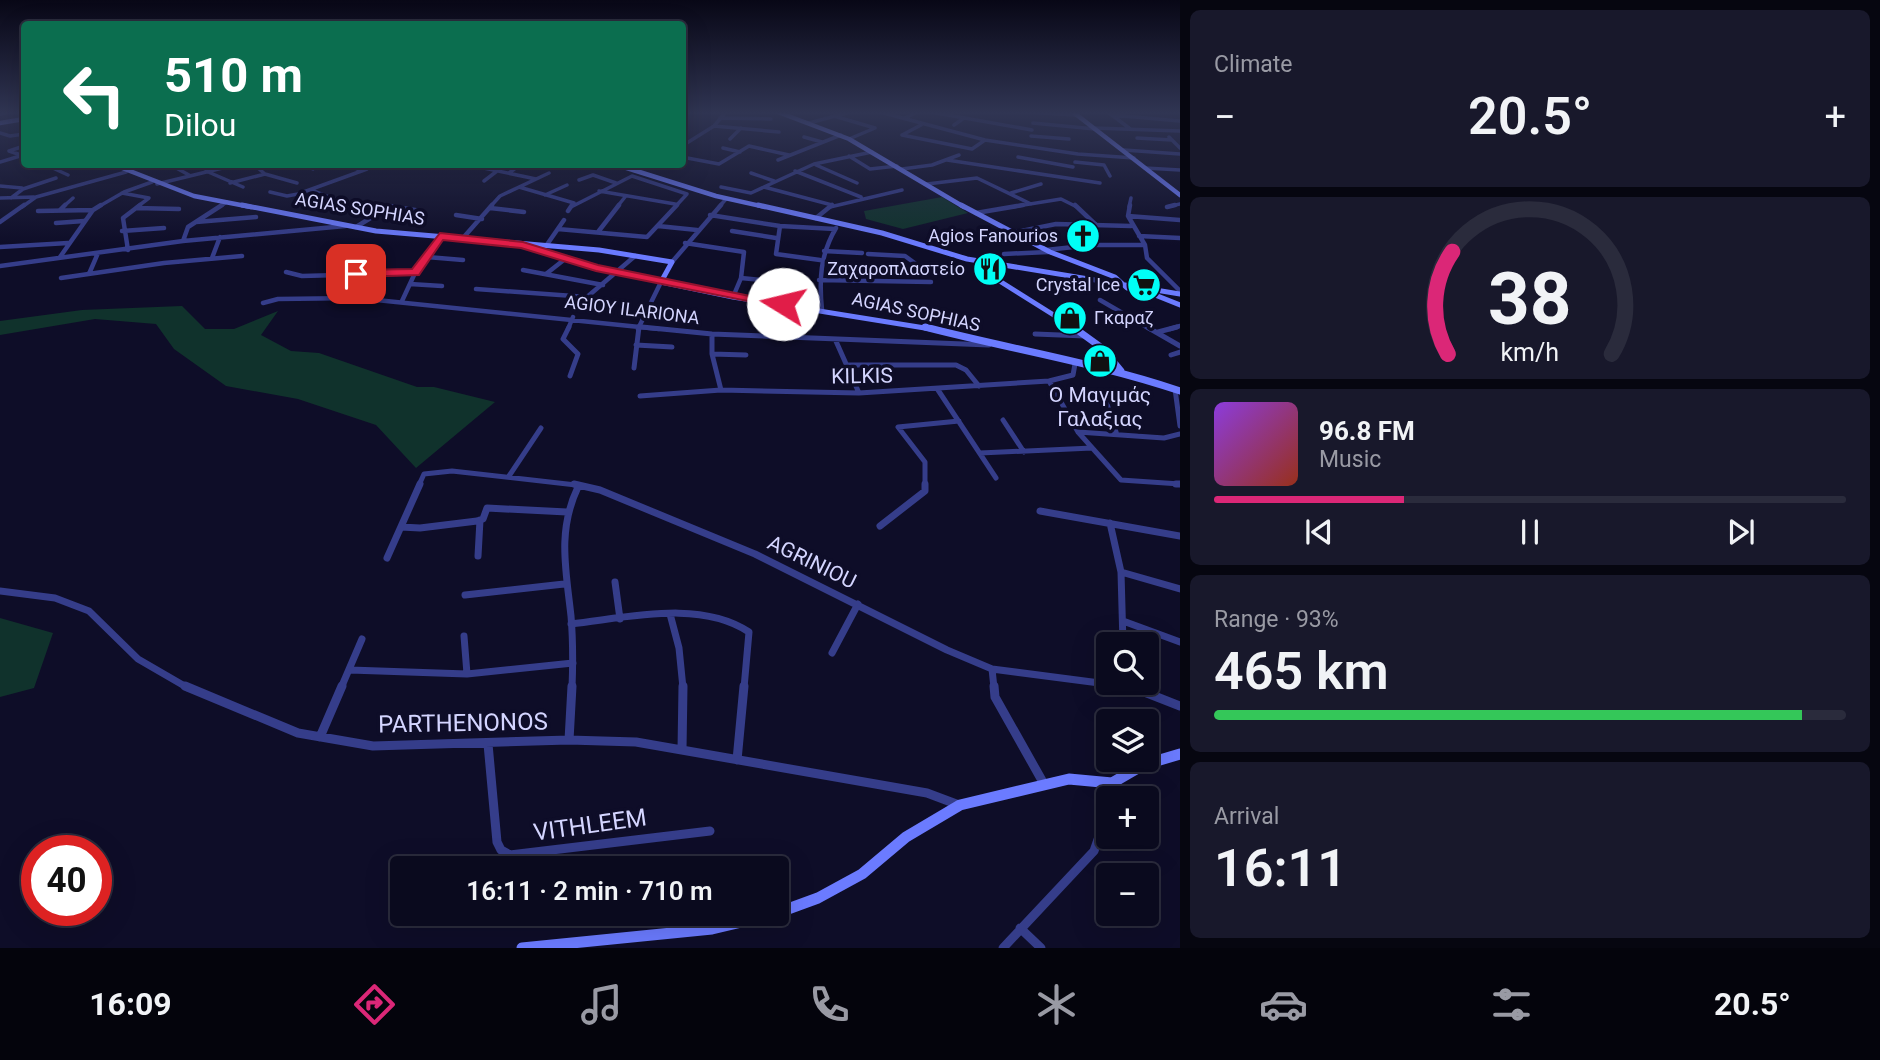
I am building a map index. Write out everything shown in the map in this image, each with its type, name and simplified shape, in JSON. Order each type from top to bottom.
[{"type":"street","points":[[686,158],[714,164],[733,156]]},
{"type":"street","points":[[778,160],[786,156]]},
{"type":"street","points":[[721,187],[751,192],[794,171],[848,156]]},
{"type":"street","points":[[849,156],[872,170],[899,168],[955,156]]},
{"type":"street","points":[[879,156],[1011,233],[1119,279],[1127,288]]},
{"type":"street","points":[[1070,178],[1078,156]]},
{"type":"street","points":[[1095,156],[1134,159]]},
{"type":"street","points":[[1131,156],[1166,187],[1180,195]]},
{"type":"street","points":[[0,162],[21,157]]},
{"type":"street","points":[[1018,157],[1074,165],[1104,165],[1110,176]]},
{"type":"street","points":[[947,160],[1100,183]]},
{"type":"street","points":[[814,164],[857,183]]},
{"type":"street","points":[[53,168],[68,175]]},
{"type":"street","name":"AGIAS SOPHIAS","points":[[119,168],[194,196],[356,228],[523,245],[565,259],[661,282],[914,324],[1075,364],[1121,371],[1178,390]]},
{"type":"street","points":[[177,168],[190,175]]},
{"type":"street","points":[[60,257],[93,210],[122,193],[218,168]]},
{"type":"street","points":[[260,168],[265,174]]},
{"type":"street","points":[[271,192],[287,196],[311,190],[364,170],[358,168]]},
{"type":"street","points":[[484,168],[536,179]]},
{"type":"street","points":[[509,173],[516,168]]},
{"type":"street","points":[[558,229],[645,237],[658,226],[675,204],[687,195],[626,168]]},
{"type":"street","points":[[635,171],[641,168]]},
{"type":"street","points":[[1145,168],[1180,170]]},
{"type":"street","points":[[206,171],[243,187]]},
{"type":"street","points":[[484,181],[498,171]]},
{"type":"street","points":[[794,171],[861,197]]},
{"type":"street","points":[[0,198],[36,197],[126,172]]},
{"type":"street","points":[[463,238],[500,196],[549,173]]},
{"type":"street","points":[[751,173],[774,181]]},
{"type":"street","points":[[230,183],[265,174],[297,183]]},
{"type":"street","points":[[579,180],[593,175],[616,183]]},
{"type":"street","points":[[568,211],[574,203],[630,177],[840,223],[981,262],[1127,288],[1180,292]]},
{"type":"street","points":[[0,186],[23,188],[56,178]]},
{"type":"street","points":[[927,184],[976,178],[1031,204]]},
{"type":"street","points":[[1081,187],[1085,181]]},
{"type":"street","points":[[1011,193],[1041,184]]},
{"type":"street","points":[[545,195],[567,185]]},
{"type":"street","points":[[519,187],[574,203]]},
{"type":"street","points":[[764,187],[832,205]]},
{"type":"street","points":[[1166,187],[1180,188]]},
{"type":"street","points":[[11,198],[23,188]]},
{"type":"street","points":[[311,190],[339,201],[322,210]]},
{"type":"street","points":[[816,218],[832,205],[902,190]]},
{"type":"street","points":[[599,191],[675,204]]},
{"type":"street","points":[[122,193],[149,198],[122,218],[122,231],[128,250]]},
{"type":"street","points":[[0,222],[9,213],[36,197]]},
{"type":"street","points":[[598,232],[625,197]]},
{"type":"street","points":[[60,210],[73,198]]},
{"type":"street","points":[[1130,198],[1128,216],[1131,226],[1145,246],[1151,264],[1180,292]]},
{"type":"street","points":[[634,368],[638,328],[661,282],[685,243],[726,199]]},
{"type":"street","points":[[976,213],[1051,200],[1066,201],[1094,224]]},
{"type":"street","points":[[183,241],[184,232],[195,222],[227,202]]},
{"type":"street","points":[[1167,207],[1180,204]]},
{"type":"street","points":[[356,228],[390,205],[422,212],[413,222]]},
{"type":"street","points":[[134,208],[178,209]]},
{"type":"street","points":[[490,208],[524,212]]},
{"type":"street","points":[[38,211],[93,210]]},
{"type":"street","points":[[0,214],[9,213]]},
{"type":"street","points":[[456,215],[480,221]]},
{"type":"street","points":[[710,215],[780,226],[835,229]]},
{"type":"street","points":[[1128,216],[1180,220]]},
{"type":"street","points":[[195,222],[250,220],[256,217]]},
{"type":"street","points":[[547,246],[564,220]]},
{"type":"street","points":[[56,223],[84,221]]},
{"type":"street","points":[[822,310],[820,260],[840,223]]},
{"type":"street","points":[[1011,233],[1056,224],[1131,226]]},
{"type":"street","points":[[0,266],[183,241],[347,225]]},
{"type":"street","points":[[658,226],[697,230]]},
{"type":"street","points":[[780,226],[774,252],[778,255],[820,260]]},
{"type":"street","points":[[122,231],[164,228]]},
{"type":"street","points":[[732,231],[776,238]]},
{"type":"street","points":[[402,301],[415,273],[440,236]]},
{"type":"street","points":[[1139,236],[1180,239]]},
{"type":"street","points":[[212,258],[220,237]]},
{"type":"street","points":[[0,247],[68,243]]},
{"type":"street","points":[[685,243],[744,252],[741,278],[733,296]]},
{"type":"street","points":[[523,245],[672,262]]},
{"type":"street","points":[[1004,254],[1092,245],[1145,246]]},
{"type":"street","points":[[824,251],[862,253]]},
{"type":"street","points":[[89,274],[98,253]]},
{"type":"street","points":[[868,254],[905,256],[916,264]]},
{"type":"street","points":[[61,278],[242,256]]},
{"type":"street","points":[[476,289],[579,298],[590,296],[635,256]]},
{"type":"street","points":[[427,257],[463,260]]},
{"type":"street","points":[[546,274],[565,259]]},
{"type":"street","points":[[981,262],[979,267],[982,270],[1085,336],[1117,360],[1121,371]]},
{"type":"street","points":[[523,270],[603,285]]},
{"type":"street","points":[[286,272],[302,276],[415,273]]},
{"type":"street","points":[[1104,273],[1119,286]]},
{"type":"street","points":[[741,278],[781,282]]},
{"type":"street","points":[[819,280],[931,282]]},
{"type":"street","points":[[410,284],[442,286]]},
{"type":"street","points":[[1142,289],[1180,304]]},
{"type":"street","points":[[1170,293],[1170,298],[1180,304]]},
{"type":"street","name":"AGIOY ILARIONA","points":[[263,303],[278,299],[318,297],[402,301],[573,317],[638,328],[712,334],[956,342],[999,346]]},
{"type":"street","points":[[1100,300],[1180,346]]},
{"type":"street","points":[[777,337],[783,304]]},
{"type":"street","points":[[570,376],[579,354],[563,339],[573,317]]},
{"type":"street","points":[[1158,332],[1180,326]]},
{"type":"street","points":[[712,334],[712,354],[721,390]]},
{"type":"street","points":[[1035,334],[1085,336]]},
{"type":"street","points":[[835,339],[859,393]]},
{"type":"street","points":[[636,345],[672,347]]},
{"type":"street","points":[[1171,355],[1180,352]]},
{"type":"street","points":[[712,354],[746,355]]},
{"type":"street","name":"KILKIS","points":[[640,396],[721,390],[859,393],[1049,382],[1073,375],[1075,364]]},
{"type":"street","points":[[847,365],[956,365],[966,370],[979,386]]},
{"type":"street","points":[[1049,382],[1078,432],[1121,480],[1180,484]]},
{"type":"street","points":[[938,390],[996,478]]},
{"type":"street","points":[[1178,390],[1180,426]]},
{"type":"street","points":[[1107,404],[1117,435]]},
{"type":"street","points":[[1003,420],[1024,452]]},
{"type":"street","points":[[880,526],[925,491],[925,462],[898,428],[959,421]]},
{"type":"street","points":[[509,476],[541,428]]},
{"type":"street","points":[[1078,432],[1170,438],[1180,434]]},
{"type":"street","points":[[980,453],[1093,448]]},
{"type":"street","name":"AGRINIOU","points":[[401,527],[424,474],[452,471],[573,483],[578,487],[600,489],[755,554],[947,650],[992,669],[1096,681]]},
{"type":"street","points":[[569,740],[573,663],[571,624],[564,584],[562,530],[578,487]]},
{"type":"street","points":[[478,556],[480,520],[486,508],[567,512]]},
{"type":"street","points":[[1040,511],[1180,536]]},
{"type":"street","points":[[387,558],[401,527],[420,528],[480,520]]},
{"type":"street","points":[[1110,523],[1121,572],[1123,632]]},
{"type":"street","points":[[1121,572],[1180,589]]},
{"type":"street","points":[[615,582],[620,619]]},
{"type":"street","points":[[465,595],[564,584]]},
{"type":"street","name":"PARTHENONOS","points":[[0,590],[55,598],[89,611],[138,659],[201,695],[298,733],[373,746],[569,740],[636,742],[927,793],[960,805]]},
{"type":"street","points":[[832,653],[858,604]]},
{"type":"street","points":[[571,624],[670,614],[698,615],[742,624],[749,632],[737,760]]},
{"type":"street","points":[[670,614],[683,660],[682,750]]},
{"type":"street","points":[[1123,621],[1180,642]]},
{"type":"street","points":[[464,636],[467,674]]},
{"type":"street","points":[[320,737],[362,639]]},
{"type":"street","points":[[350,670],[467,674],[573,663]]},
{"type":"street","points":[[992,669],[995,698],[1044,784]]},
{"type":"street","name":"AGRINIOU","points":[[1156,695],[1180,706]]},
{"type":"street","name":"VITHLEEM","points":[[488,744],[497,842],[501,850],[510,855],[521,856],[710,831]]},
{"type":"street","points":[[789,908],[818,898],[862,874],[906,838],[960,805],[1077,778],[1112,783],[1143,765],[1180,754]]},
{"type":"street","points":[[1003,948],[1094,851],[1096,845]]},
{"type":"street","points":[[522,948],[616,943],[724,926]]},
{"type":"street","points":[[1020,928],[1041,948]]},
{"type":"green space","points":[[942,197],[968,213],[903,229],[866,219],[864,211]]},
{"type":"green space","points":[[182,306],[205,329],[234,329],[278,311],[261,335],[291,351],[319,353],[417,387],[434,387],[495,402],[416,468],[376,425],[298,399],[226,386],[174,349],[156,324],[95,319],[0,335],[0,321],[82,310]]},
{"type":"green space","points":[[0,618],[53,633],[34,688],[0,697]]},
{"type":"place","name":"Agios Fanourios","points":[[1083,236]]},
{"type":"place","name":"Ζαχαροπλαστείο","points":[[990,269]]},
{"type":"place","name":"Crystal Ice","points":[[1144,285]]},
{"type":"place","name":"Γκαραζ","points":[[1070,318]]},
{"type":"place","name":"Ο Μαγιμάς Γαλαξιας","points":[[1100,361]]},
{"type":"route","points":[[356,274],[415,273],[440,236],[523,245],[596,268],[783,304]]}]
